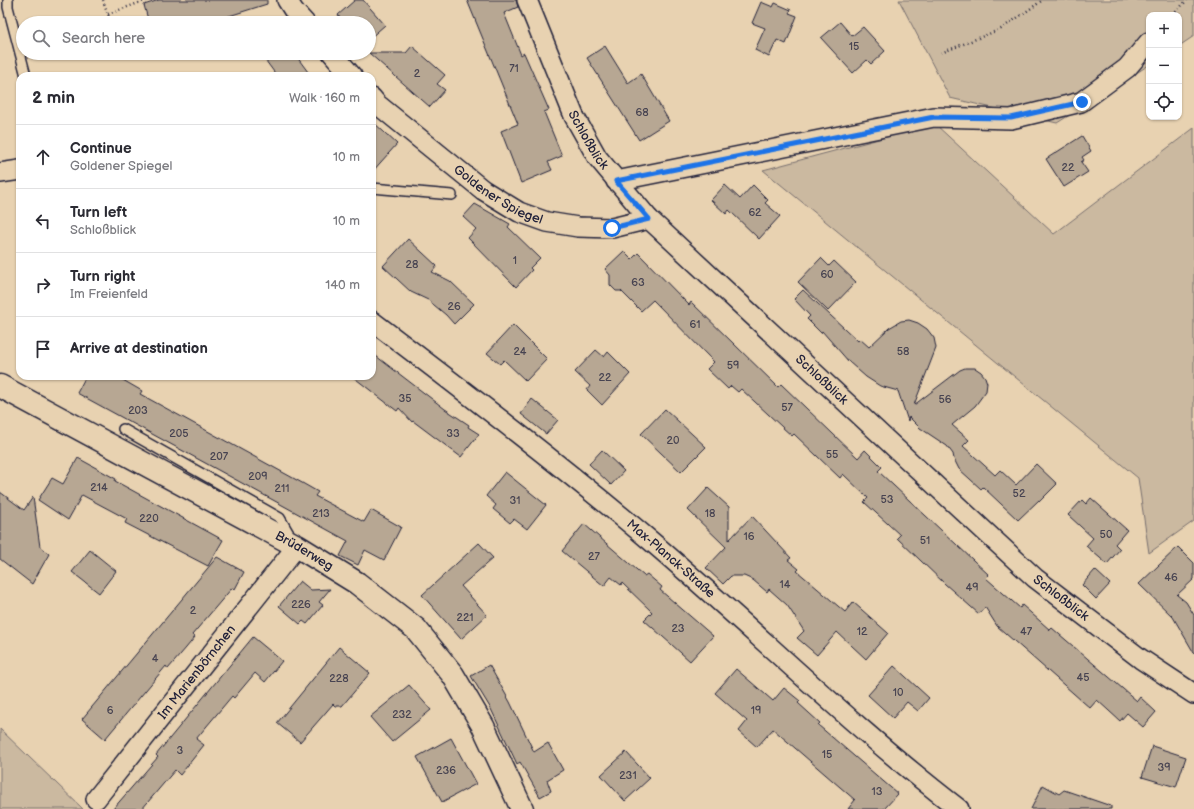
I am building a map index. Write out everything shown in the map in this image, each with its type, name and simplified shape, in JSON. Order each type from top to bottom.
[{"type":"street","points":[[287,0],[299,16]]},
{"type":"street","name":"Schloßblick","points":[[527,0],[574,116],[597,157],[649,219],[1035,578],[1141,659],[1194,694]]},
{"type":"street","points":[[616,181],[934,117],[1011,118],[1082,102],[1127,68],[1146,46]]},
{"type":"street","points":[[338,60],[349,72]]},
{"type":"street","name":"Goldener Spiegel","points":[[376,103],[482,190],[519,212],[547,222],[578,227],[612,228],[649,219]]},
{"type":"street","points":[[0,173],[16,171]]},
{"type":"street","name":"Max-Planck-Straße","points":[[376,324],[502,420],[652,542],[912,773],[959,809]]},
{"type":"street","name":"Brüderweg","points":[[0,386],[297,546],[357,583],[416,629],[453,675],[482,726],[522,809]]},
{"type":"street","name":"Im Marienbörnchen","points":[[96,799],[297,546]]},
{"type":"lane","points":[[8,0],[8,7],[16,38]]},
{"type":"lane","points":[[22,60],[25,72]]},
{"type":"lane","points":[[376,188],[452,194]]},
{"type":"lane","points":[[123,429],[280,518],[297,546]]},
{"type":"path","points":[[102,0],[108,14],[147,0]]},
{"type":"path","points":[[941,53],[1001,29],[1043,0]]},
{"type":"path","points":[[1176,12],[1187,0]]},
{"type":"shaded area","points":[[899,0],[1194,0],[1194,36],[1182,44],[1182,12],[1146,12],[1146,67],[1057,123],[950,98]]},
{"type":"shaded area","points":[[935,124],[1054,234],[1194,128],[1194,521],[1149,553],[1138,478],[763,170]]},
{"type":"shaded area","points":[[0,729],[83,809],[0,809]]},
{"type":"building","points":[[159,0],[267,0],[267,4],[229,16],[147,16],[144,5]]},
{"type":"building","points":[[355,0],[363,0],[385,25],[376,33],[376,16],[338,15]]},
{"type":"building","points":[[467,0],[516,0],[518,7],[504,13],[521,55],[524,53],[549,110],[544,112],[562,156],[548,162],[552,170],[521,183],[501,131],[518,124]]},
{"type":"building","points":[[761,2],[773,7],[775,3],[791,10],[789,13],[797,16],[786,44],[777,40],[769,57],[755,50],[765,28],[752,23]]},
{"type":"building","points":[[840,22],[852,36],[863,27],[885,51],[871,64],[867,60],[853,73],[821,38]]},
{"type":"building","points":[[412,46],[445,75],[437,84],[445,90],[430,107],[376,59],[376,53],[406,53]]},
{"type":"building","points":[[605,46],[628,83],[641,74],[669,121],[639,140],[587,58]]},
{"type":"building","points":[[265,60],[299,60],[308,72],[274,72]]},
{"type":"building","points":[[376,125],[397,144],[376,168]]},
{"type":"building","points":[[1082,136],[1091,151],[1082,157],[1084,160],[1081,162],[1088,172],[1064,187],[1046,159]]},
{"type":"building","points":[[725,185],[740,199],[753,185],[768,200],[765,203],[780,216],[759,239],[729,210],[726,214],[711,200]]},
{"type":"building","points":[[475,204],[510,224],[508,227],[540,258],[530,268],[532,270],[516,287],[468,238],[476,229],[463,217]]},
{"type":"building","points":[[408,239],[437,266],[432,272],[450,281],[474,304],[454,324],[428,300],[411,292],[383,266]]},
{"type":"building","points":[[624,251],[632,259],[638,253],[689,305],[691,302],[778,387],[781,384],[858,458],[865,450],[882,467],[878,471],[989,575],[986,578],[1020,608],[1022,605],[1050,630],[1052,628],[1137,701],[1140,697],[1156,712],[1143,727],[1127,713],[1120,721],[1097,700],[1090,708],[997,626],[985,607],[979,614],[945,584],[897,538],[900,535],[864,502],[868,498],[843,474],[840,478],[794,434],[792,436],[741,389],[738,392],[731,386],[728,389],[707,369],[714,362],[653,300],[641,311],[621,291],[616,291],[610,285],[610,275],[605,269]]},
{"type":"building","points":[[821,258],[829,266],[834,261],[856,282],[828,311],[798,282]]},
{"type":"building","points":[[803,290],[858,341],[860,339],[869,347],[889,328],[901,321],[909,320],[918,323],[927,329],[934,338],[936,348],[914,405],[960,370],[965,368],[975,368],[985,377],[987,383],[986,391],[975,406],[952,425],[969,440],[963,446],[995,475],[1000,470],[1016,485],[1036,464],[1057,484],[1018,520],[983,487],[981,489],[959,469],[953,454],[947,446],[920,428],[909,417],[908,421],[898,391],[880,386],[866,377],[849,362],[822,331],[821,333],[807,319],[810,316],[794,299]]},
{"type":"building","points":[[513,325],[547,359],[526,381],[504,360],[500,364],[487,353]]},
{"type":"building","points":[[596,350],[604,357],[608,352],[630,374],[602,405],[587,390],[590,386],[575,372]]},
{"type":"building","points":[[376,356],[479,434],[461,457],[413,421],[412,422],[399,408],[397,411],[357,380],[376,380]]},
{"type":"building","points":[[84,380],[123,380],[142,391],[140,394],[318,492],[315,496],[364,522],[371,510],[401,527],[384,560],[365,550],[358,565],[340,556],[348,541],[77,393]]},
{"type":"building","points":[[532,399],[558,420],[546,434],[521,414]]},
{"type":"building","points":[[665,409],[706,447],[681,472],[641,434]]},
{"type":"building","points":[[602,450],[624,471],[611,485],[589,464]]},
{"type":"building","points":[[78,458],[116,479],[115,481],[223,540],[208,566],[125,523],[127,519],[82,495],[68,520],[38,500],[52,478],[63,484]]},
{"type":"building","points":[[505,472],[546,505],[527,529],[514,519],[510,523],[493,509],[496,505],[486,496]]},
{"type":"building","points":[[708,488],[729,507],[729,540],[752,516],[791,558],[788,560],[799,569],[797,571],[845,612],[853,602],[888,633],[866,659],[837,632],[817,655],[797,638],[804,631],[787,605],[769,589],[767,592],[753,580],[744,576],[731,576],[723,584],[706,568],[726,547],[688,510]]},
{"type":"building","points":[[0,492],[24,510],[33,497],[40,547],[49,554],[32,584],[0,559]]},
{"type":"building","points":[[1091,498],[1127,530],[1115,544],[1120,549],[1107,564],[1086,546],[1093,538],[1068,515],[1082,500],[1086,504]]},
{"type":"building","points":[[584,524],[644,576],[647,574],[662,587],[660,590],[713,636],[690,661],[644,620],[652,612],[622,583],[621,585],[611,577],[604,586],[562,551]]},
{"type":"building","points":[[479,543],[493,558],[461,586],[487,615],[461,639],[422,595]]},
{"type":"building","points":[[1178,547],[1194,563],[1194,579],[1177,595],[1186,602],[1194,615],[1194,653],[1173,617],[1139,584]]},
{"type":"building","points":[[90,550],[116,571],[99,593],[72,572]]},
{"type":"building","points":[[217,557],[244,572],[235,589],[232,588],[192,635],[195,637],[186,648],[168,669],[166,666],[105,739],[82,719]]},
{"type":"building","points":[[1095,570],[1110,584],[1096,599],[1082,585]]},
{"type":"building","points":[[300,581],[311,590],[330,589],[319,602],[323,605],[307,624],[303,621],[300,624],[279,606]]},
{"type":"building","points":[[253,637],[282,661],[265,682],[255,673],[234,698],[232,696],[196,739],[204,745],[180,775],[175,770],[142,809],[113,809],[158,757],[156,755]]},
{"type":"building","points":[[339,647],[370,673],[342,706],[335,706],[333,704],[300,742],[277,723]]},
{"type":"building","points":[[489,665],[510,702],[534,752],[548,743],[563,770],[547,780],[551,791],[540,797],[520,762],[517,764],[491,709],[471,676]]},
{"type":"building","points":[[894,666],[929,698],[918,711],[907,702],[893,718],[868,695]]},
{"type":"building","points":[[736,669],[773,701],[784,688],[800,701],[798,703],[820,723],[818,725],[898,794],[884,809],[848,809],[855,800],[773,729],[757,747],[739,731],[747,721],[715,693]]},
{"type":"building","points":[[409,685],[431,710],[392,742],[370,717]]},
{"type":"building","points":[[451,738],[476,784],[442,802],[417,757]]},
{"type":"building","points":[[1152,746],[1186,757],[1176,787],[1142,777]]},
{"type":"building","points":[[626,752],[650,778],[625,801],[601,775]]},
{"type":"building","points":[[1043,785],[1059,794],[1064,790],[1111,806],[1111,809],[1031,809]]},
{"type":"route","points":[[612,228],[649,219],[616,181],[934,117],[1011,118],[1082,102]]}]
